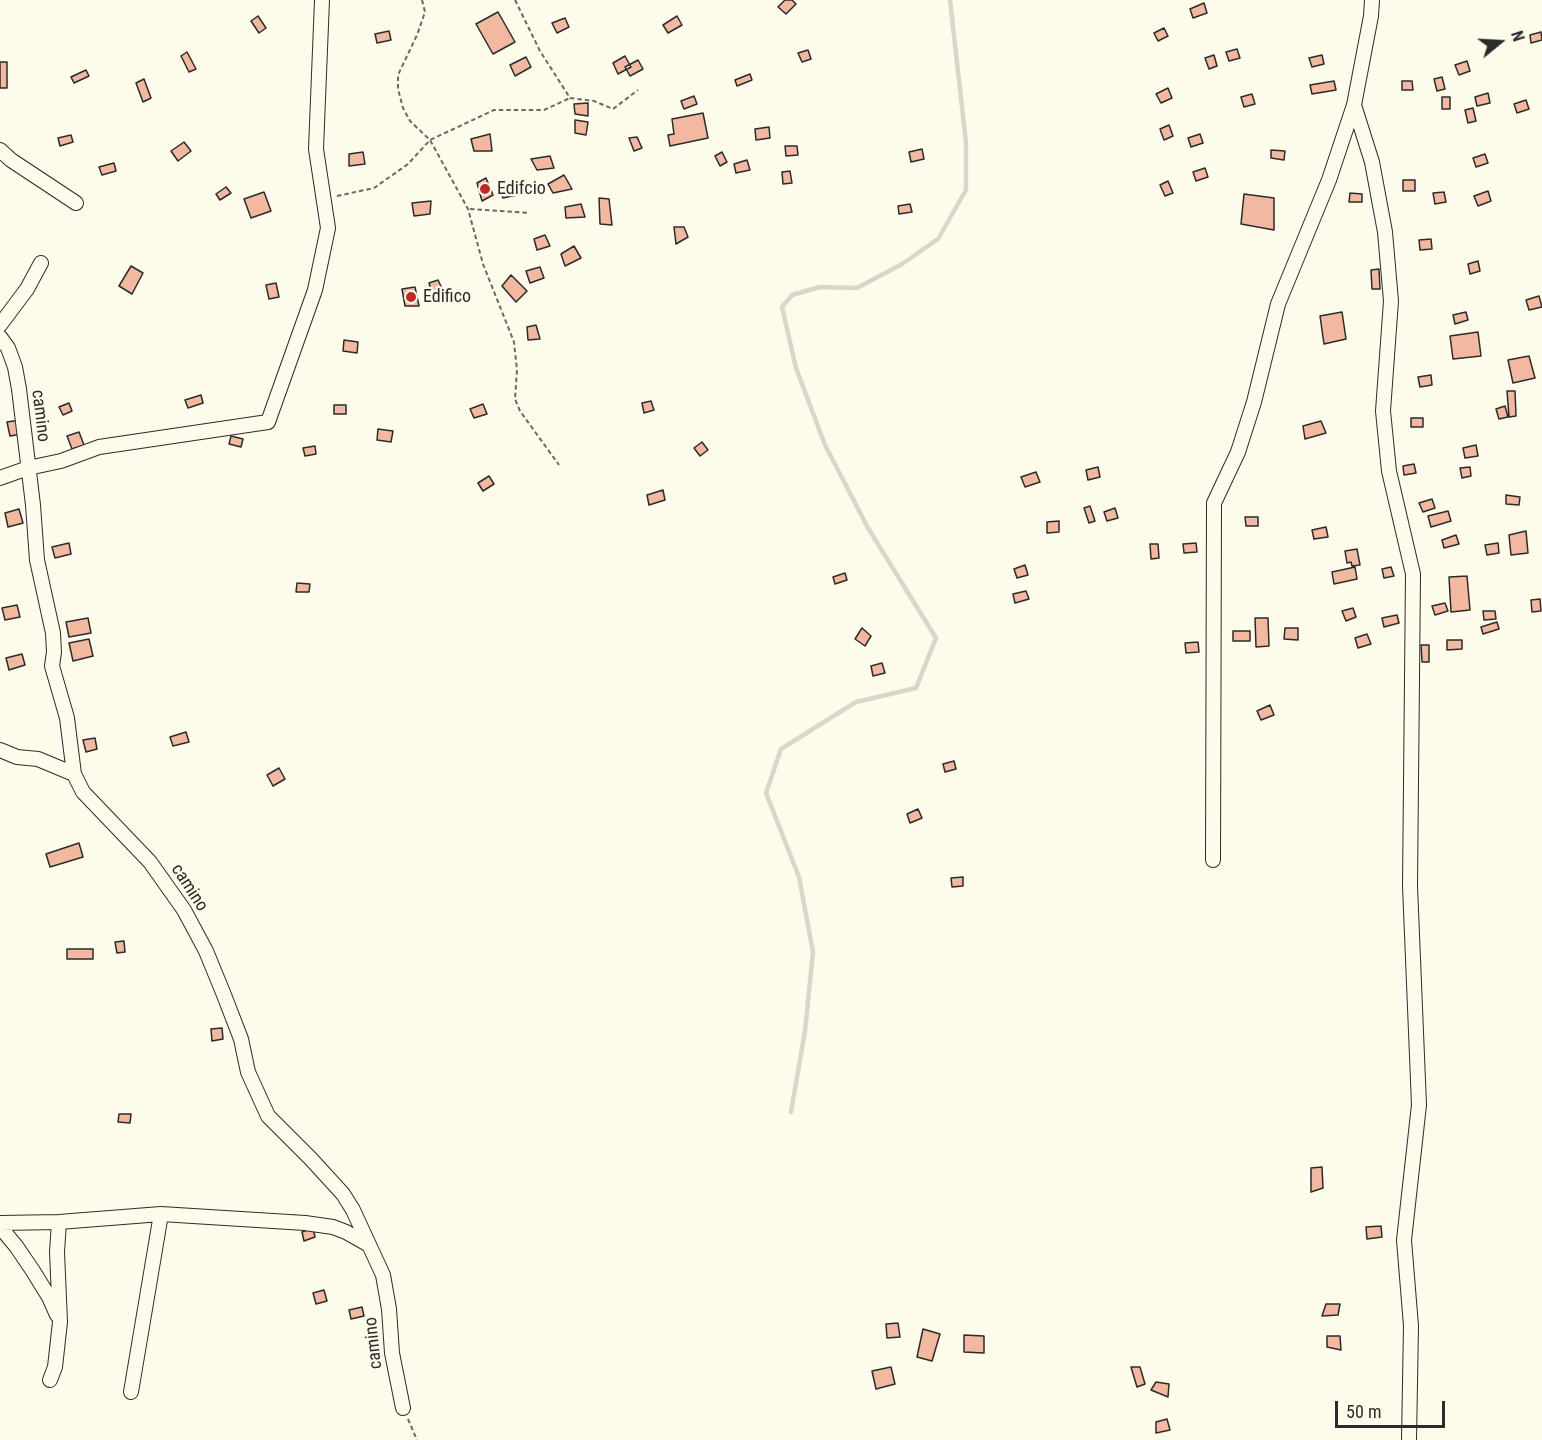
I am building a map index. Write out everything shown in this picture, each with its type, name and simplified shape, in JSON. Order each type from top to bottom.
[{"type":"street","points":[[0,478],[99,447],[268,422],[315,290],[328,228],[316,150],[322,0]]},
{"type":"street","points":[[1213,860],[1214,503],[1238,452],[1254,402],[1278,304],[1329,180],[1354,105],[1372,0]]},
{"type":"street","points":[[1354,105],[1372,162],[1385,232],[1391,301],[1383,411],[1389,471],[1413,574],[1410,886],[1419,1105],[1404,1240],[1412,1326],[1409,1440]]},
{"type":"street","points":[[0,150],[11,160],[76,203]]},
{"type":"street","points":[[0,325],[27,289],[41,263]]},
{"type":"street","name":"camino","points":[[0,337],[8,348],[15,367],[25,434],[37,560],[54,633],[52,666],[66,718],[74,774],[83,792],[150,862],[184,910],[206,951],[224,995],[241,1039],[248,1072],[268,1116],[343,1194],[353,1210],[383,1275],[387,1292],[392,1353],[403,1408]]},
{"type":"street","points":[[0,750],[17,757],[38,759],[74,774]]},
{"type":"street","points":[[0,1225],[161,1214],[319,1224],[346,1232],[371,1247]]},
{"type":"street","points":[[131,1392],[161,1214]]},
{"type":"street","points":[[50,1380],[55,1367],[60,1322],[57,1252],[59,1222]]},
{"type":"street","points":[[0,1225],[33,1271],[49,1297],[60,1322]]},
{"type":"path","points":[[423,0],[425,12],[398,75],[402,108],[410,122],[430,140],[468,209],[483,264],[514,342],[517,354],[515,399],[517,405],[559,465]]},
{"type":"path","points":[[515,0],[540,51],[570,98]]},
{"type":"path","points":[[324,198],[374,188],[408,164],[430,140],[494,110],[544,110],[570,98],[594,101],[613,109],[638,90]]},
{"type":"path","points":[[468,209],[530,213]]},
{"type":"path","points":[[403,1408],[417,1440]]},
{"type":"building","points":[[785,0],[792,0],[796,4],[786,14],[778,7]]},
{"type":"building","points":[[1204,3],[1207,13],[1193,18],[1190,9]]},
{"type":"building","points":[[498,12],[515,42],[493,54],[476,24]]},
{"type":"building","points":[[258,16],[266,28],[259,33],[251,21]]},
{"type":"building","points":[[677,16],[682,25],[668,33],[663,25]]},
{"type":"building","points":[[565,18],[569,27],[557,33],[552,23]]},
{"type":"building","points":[[1164,28],[1168,36],[1158,41],[1154,33]]},
{"type":"building","points":[[389,31],[391,40],[377,43],[375,34]]},
{"type":"building","points":[[1541,32],[1542,40],[1531,43],[1530,35]]},
{"type":"building","points":[[1237,49],[1240,58],[1229,61],[1226,52]]},
{"type":"building","points":[[808,50],[811,59],[802,62],[798,53]]},
{"type":"building","points":[[187,52],[196,69],[189,72],[181,56]]},
{"type":"building","points":[[1214,55],[1217,66],[1209,69],[1205,58]]},
{"type":"building","points":[[1322,55],[1324,64],[1312,67],[1309,58]]},
{"type":"building","points":[[625,56],[631,67],[618,74],[613,63]]},
{"type":"building","points":[[526,57],[531,67],[515,76],[510,65]]},
{"type":"building","points":[[638,60],[643,69],[630,76],[625,67]]},
{"type":"building","points":[[1467,61],[1470,71],[1459,75],[1455,65]]},
{"type":"building","points":[[0,62],[7,62],[7,88],[0,88]]},
{"type":"building","points":[[86,70],[89,76],[74,83],[71,77]]},
{"type":"building","points":[[750,74],[752,80],[737,86],[735,80]]},
{"type":"building","points":[[1442,77],[1445,89],[1437,91],[1434,79]]},
{"type":"building","points":[[144,79],[151,98],[143,102],[136,83]]},
{"type":"building","points":[[1334,81],[1336,90],[1312,94],[1310,85]]},
{"type":"building","points":[[1402,81],[1412,81],[1413,90],[1402,90]]},
{"type":"building","points":[[1168,88],[1172,98],[1161,103],[1156,94]]},
{"type":"building","points":[[1488,93],[1490,103],[1477,106],[1475,97]]},
{"type":"building","points":[[1252,94],[1255,104],[1244,107],[1241,97]]},
{"type":"building","points":[[694,96],[697,104],[684,109],[681,101]]},
{"type":"building","points":[[1442,97],[1450,97],[1450,109],[1442,109]]},
{"type":"building","points":[[1526,100],[1529,109],[1517,113],[1514,104]]},
{"type":"building","points":[[588,103],[588,116],[575,114],[574,104]]},
{"type":"building","points":[[1473,108],[1476,121],[1468,123],[1465,110]]},
{"type":"building","points":[[703,113],[708,138],[670,146],[668,135],[674,134],[672,119]]},
{"type":"building","points":[[575,120],[588,122],[586,135],[575,133]]},
{"type":"building","points":[[1169,125],[1173,136],[1164,140],[1160,129]]},
{"type":"building","points":[[769,127],[770,138],[756,140],[755,129]]},
{"type":"building","points":[[490,134],[492,151],[474,151],[471,139]]},
{"type":"building","points":[[1200,134],[1203,143],[1191,147],[1188,138]]},
{"type":"building","points":[[71,135],[73,142],[60,146],[58,138]]},
{"type":"building","points":[[637,137],[642,148],[634,151],[629,138]]},
{"type":"building","points":[[184,142],[191,151],[178,161],[171,151]]},
{"type":"building","points":[[785,146],[797,146],[798,155],[786,156]]},
{"type":"building","points":[[922,149],[924,159],[911,162],[909,152]]},
{"type":"building","points":[[1271,150],[1285,151],[1284,160],[1271,158]]},
{"type":"building","points":[[363,152],[365,164],[349,166],[349,154]]},
{"type":"building","points":[[722,152],[727,162],[720,166],[715,156]]},
{"type":"building","points":[[1485,154],[1488,163],[1476,167],[1473,158]]},
{"type":"building","points":[[550,156],[554,168],[537,170],[531,159]]},
{"type":"building","points":[[747,160],[750,170],[736,173],[734,164]]},
{"type":"building","points":[[114,163],[116,171],[102,175],[99,167]]},
{"type":"building","points":[[1205,168],[1208,177],[1196,181],[1193,172]]},
{"type":"building","points":[[790,171],[792,183],[783,184],[782,172]]},
{"type":"building","points":[[564,175],[572,189],[553,193],[548,184]]},
{"type":"building","name":"Edifcio","points":[[486,178],[493,195],[482,201],[477,183]]},
{"type":"building","points":[[1403,180],[1415,180],[1415,191],[1403,191]]},
{"type":"building","points":[[1168,181],[1173,193],[1165,196],[1160,185]]},
{"type":"building","points":[[514,183],[517,195],[503,198],[499,188]]},
{"type":"building","points":[[226,187],[231,193],[220,200],[216,194]]},
{"type":"building","points":[[1488,191],[1491,201],[1478,206],[1474,196]]},
{"type":"building","points":[[264,192],[271,211],[251,218],[244,199]]},
{"type":"building","points":[[1444,192],[1446,202],[1435,204],[1433,193]]},
{"type":"building","points":[[1350,193],[1362,194],[1362,202],[1349,202]]},
{"type":"building","points":[[1244,194],[1274,198],[1274,230],[1241,224]]},
{"type":"building","points":[[599,198],[609,199],[612,225],[600,224]]},
{"type":"building","points":[[431,201],[430,214],[414,216],[412,203]]},
{"type":"building","points":[[581,204],[585,217],[566,218],[565,207]]},
{"type":"building","points":[[910,204],[912,212],[899,214],[898,206]]},
{"type":"building","points":[[674,227],[684,227],[688,237],[676,244]]},
{"type":"building","points":[[545,235],[550,246],[537,250],[534,239]]},
{"type":"building","points":[[1431,239],[1432,249],[1420,250],[1419,240]]},
{"type":"building","points":[[574,246],[581,258],[565,266],[561,254]]},
{"type":"building","points":[[1478,261],[1480,271],[1470,274],[1468,264]]},
{"type":"building","points":[[131,266],[143,273],[132,294],[119,286]]},
{"type":"building","points":[[540,267],[544,278],[530,283],[526,271]]},
{"type":"building","points":[[1379,269],[1380,289],[1372,289],[1371,270]]},
{"type":"building","points":[[511,275],[527,291],[516,302],[502,286]]},
{"type":"building","points":[[438,280],[448,301],[435,302],[429,283]]},
{"type":"building","points":[[276,283],[279,297],[269,299],[266,285]]},
{"type":"building","name":"Edifico","points":[[415,287],[419,306],[405,306],[402,289]]},
{"type":"building","points":[[1539,296],[1542,307],[1529,310],[1526,300]]},
{"type":"building","points":[[1342,312],[1346,339],[1324,344],[1320,316]]},
{"type":"building","points":[[1466,312],[1468,320],[1455,324],[1453,315]]},
{"type":"building","points":[[536,325],[540,339],[528,340],[527,327]]},
{"type":"building","points":[[1478,332],[1481,356],[1453,359],[1450,336]]},
{"type":"building","points":[[344,340],[358,342],[357,353],[343,351]]},
{"type":"building","points":[[1529,356],[1535,378],[1513,383],[1508,360]]},
{"type":"building","points":[[1431,375],[1432,385],[1420,387],[1418,377]]},
{"type":"building","points":[[1507,391],[1515,391],[1516,416],[1509,417]]},
{"type":"building","points":[[201,395],[203,403],[188,408],[185,400]]},
{"type":"building","points":[[651,401],[654,410],[644,413],[642,403]]},
{"type":"building","points":[[69,403],[72,411],[63,415],[59,407]]},
{"type":"building","points":[[483,404],[487,414],[474,418],[470,409]]},
{"type":"building","points":[[334,405],[346,405],[346,414],[334,414]]},
{"type":"building","points":[[1505,406],[1508,417],[1499,419],[1496,409]]},
{"type":"building","points":[[1411,418],[1423,418],[1423,427],[1411,427]]},
{"type":"building","points":[[20,420],[22,434],[10,436],[7,422]]},
{"type":"building","points":[[1321,421],[1326,433],[1305,439],[1303,426]]},
{"type":"building","points":[[378,429],[393,431],[391,442],[377,440]]},
{"type":"building","points":[[79,432],[84,445],[72,449],[67,436]]},
{"type":"building","points":[[231,436],[243,439],[241,447],[229,444]]},
{"type":"building","points":[[702,442],[708,450],[700,456],[694,448]]},
{"type":"building","points":[[1476,445],[1478,456],[1465,458],[1463,448]]},
{"type":"building","points":[[315,446],[316,454],[305,456],[303,448]]},
{"type":"building","points":[[1414,464],[1416,473],[1404,475],[1403,466]]},
{"type":"building","points":[[1098,467],[1100,477],[1088,480],[1086,470]]},
{"type":"building","points":[[1470,467],[1471,476],[1462,478],[1460,468]]},
{"type":"building","points":[[1036,472],[1040,482],[1025,487],[1021,477]]},
{"type":"building","points":[[489,476],[494,484],[483,491],[478,483]]},
{"type":"building","points":[[663,490],[665,500],[649,505],[647,495]]},
{"type":"building","points":[[1506,495],[1520,497],[1519,505],[1506,504]]},
{"type":"building","points":[[1432,499],[1435,508],[1423,512],[1419,503]]},
{"type":"building","points":[[1090,506],[1095,521],[1089,523],[1084,508]]},
{"type":"building","points":[[1115,508],[1118,518],[1107,521],[1104,512]]},
{"type":"building","points":[[19,509],[23,523],[8,527],[5,513]]},
{"type":"building","points":[[1448,511],[1451,521],[1431,527],[1428,516]]},
{"type":"building","points":[[1245,517],[1258,517],[1258,526],[1246,526]]},
{"type":"building","points":[[1059,521],[1059,532],[1047,533],[1047,522]]},
{"type":"building","points":[[1326,527],[1328,537],[1314,539],[1312,530]]},
{"type":"building","points":[[1526,531],[1528,553],[1511,555],[1509,535]]},
{"type":"building","points":[[1456,535],[1459,544],[1444,548],[1442,540]]},
{"type":"building","points":[[69,543],[71,554],[55,558],[52,547]]},
{"type":"building","points":[[1196,543],[1197,552],[1184,553],[1183,544]]},
{"type":"building","points":[[1498,543],[1499,553],[1487,555],[1485,545]]},
{"type":"building","points":[[1150,544],[1158,544],[1159,558],[1151,559]]},
{"type":"building","points":[[1357,549],[1360,565],[1352,566],[1351,562],[1347,563],[1345,551]]},
{"type":"building","points":[[1025,565],[1028,575],[1017,578],[1014,569]]},
{"type":"building","points":[[1355,567],[1357,579],[1334,584],[1332,572]]},
{"type":"building","points":[[1391,567],[1394,576],[1384,578],[1382,569]]},
{"type":"building","points":[[845,573],[847,580],[835,584],[833,577]]},
{"type":"building","points":[[1467,576],[1470,610],[1451,612],[1449,577]]},
{"type":"building","points":[[297,583],[310,584],[309,592],[296,592]]},
{"type":"building","points":[[1026,591],[1029,599],[1015,603],[1013,594]]},
{"type":"building","points":[[1540,599],[1541,611],[1532,612],[1531,600]]},
{"type":"building","points":[[1445,603],[1448,611],[1435,615],[1432,606]]},
{"type":"building","points":[[17,605],[20,617],[5,620],[2,608]]},
{"type":"building","points":[[1353,608],[1356,617],[1346,621],[1342,611]]},
{"type":"building","points":[[1483,611],[1495,611],[1496,619],[1484,620]]},
{"type":"building","points":[[1397,615],[1399,623],[1384,627],[1382,618]]},
{"type":"building","points":[[88,618],[91,633],[69,637],[66,622]]},
{"type":"building","points":[[1255,618],[1268,618],[1269,646],[1256,647]]},
{"type":"building","points":[[1497,622],[1499,629],[1483,634],[1481,627]]},
{"type":"building","points":[[862,628],[871,636],[865,646],[855,639]]},
{"type":"building","points":[[1285,628],[1298,628],[1298,640],[1284,639]]},
{"type":"building","points":[[1233,631],[1250,631],[1250,641],[1233,641]]},
{"type":"building","points":[[1367,634],[1371,644],[1358,648],[1355,638]]},
{"type":"building","points":[[89,639],[93,656],[73,661],[69,643]]},
{"type":"building","points":[[1447,640],[1462,640],[1462,649],[1447,650]]},
{"type":"building","points":[[1198,642],[1199,652],[1186,653],[1185,643]]},
{"type":"building","points":[[1421,645],[1429,645],[1429,662],[1422,662]]},
{"type":"building","points":[[22,654],[25,665],[9,670],[6,658]]},
{"type":"building","points":[[882,663],[885,673],[873,676],[871,666]]},
{"type":"building","points":[[1270,705],[1274,715],[1261,720],[1257,711]]},
{"type":"building","points":[[186,732],[189,742],[173,746],[170,737]]},
{"type":"building","points":[[95,738],[97,749],[86,752],[83,740]]},
{"type":"building","points":[[954,761],[956,769],[945,772],[943,764]]},
{"type":"building","points":[[279,768],[285,779],[273,786],[267,775]]},
{"type":"building","points":[[918,809],[922,818],[910,823],[907,814]]},
{"type":"building","points":[[79,843],[83,857],[50,867],[46,854]]},
{"type":"building","points":[[963,877],[963,886],[952,887],[951,878]]},
{"type":"building","points":[[124,941],[125,952],[117,953],[115,942]]},
{"type":"building","points":[[67,949],[93,949],[93,959],[67,959]]},
{"type":"building","points":[[222,1028],[223,1039],[212,1041],[211,1029]]},
{"type":"building","points":[[119,1114],[131,1114],[130,1123],[118,1122]]},
{"type":"building","points":[[1322,1167],[1323,1188],[1311,1192],[1311,1168]]},
{"type":"building","points":[[1381,1226],[1382,1237],[1367,1239],[1366,1227]]},
{"type":"building","points":[[313,1228],[315,1237],[304,1241],[302,1232]]},
{"type":"building","points":[[324,1290],[327,1301],[316,1304],[313,1293]]},
{"type":"building","points":[[1326,1304],[1340,1304],[1338,1315],[1322,1316]]},
{"type":"building","points":[[362,1307],[364,1316],[351,1319],[349,1310]]},
{"type":"building","points":[[898,1323],[900,1337],[887,1338],[886,1324]]},
{"type":"building","points":[[923,1329],[940,1334],[932,1361],[917,1357]]},
{"type":"building","points":[[964,1335],[984,1336],[984,1353],[964,1352]]},
{"type":"building","points":[[1327,1336],[1340,1336],[1341,1350],[1327,1347]]},
{"type":"building","points":[[891,1367],[895,1384],[876,1389],[872,1371]]},
{"type":"building","points":[[1131,1367],[1140,1367],[1145,1384],[1137,1387]]},
{"type":"building","points":[[1156,1382],[1169,1384],[1168,1397],[1151,1390]]},
{"type":"building","points":[[1167,1419],[1170,1430],[1156,1433],[1156,1422]]},
{"type":"waterway","points":[[791,1112],[805,1031],[813,952],[799,877],[766,793],[781,749],[856,702],[916,688],[936,638],[868,528],[825,445],[796,368],[782,307],[792,295],[820,287],[857,288],[902,264],[938,239],[966,190],[966,143],[950,0]]},
{"type":"place","name":"Edifcio","points":[[485,189]]},
{"type":"place","name":"Edifico","points":[[411,297]]}]
